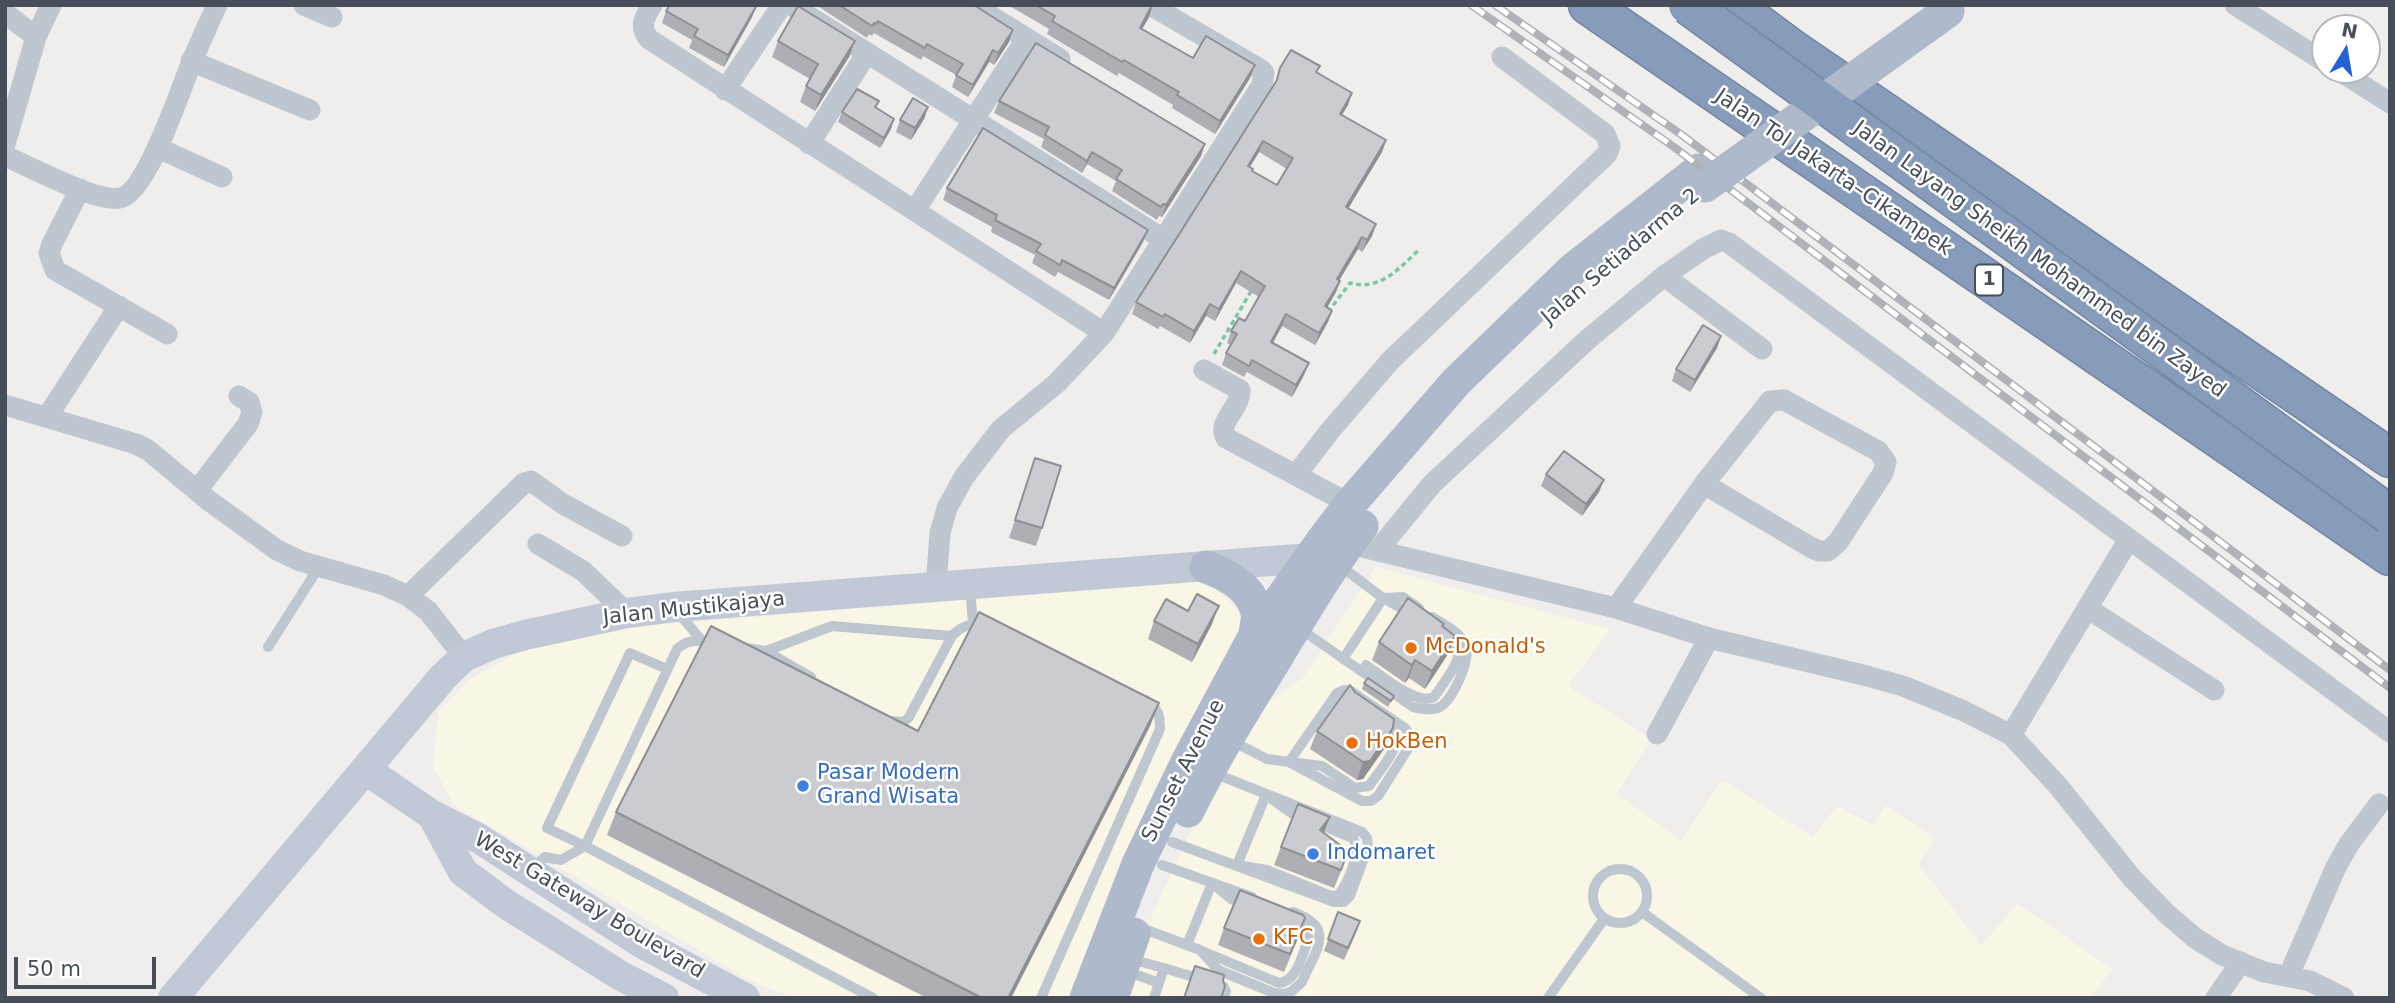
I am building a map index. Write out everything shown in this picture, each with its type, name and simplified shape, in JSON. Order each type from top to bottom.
[{"type":"highway","name":"Jalan Tol Jakarta–Cikampek","points":[[1588,5],[2390,556]]},
{"type":"highway","name":"Jalan Layang Sheikh Mohammed bin Zayed","points":[[1688,5],[2390,515]]},
{"type":"highway","name":"Jalan Layang Sheikh Mohammed bin Zayed","points":[[1717,5],[2390,484]]},
{"type":"highway","points":[[1734,5],[1792,49],[2390,456]]},
{"type":"main road","name":"Jalan Setiadarma 2","points":[[1339,551],[1350,504],[1456,382],[1572,270],[1943,7]]},
{"type":"main road","name":"Jalan Setiadarma 2","points":[[1339,551],[1426,444],[1512,351],[1702,178]]},
{"type":"main road","name":"Jalan Mustikajaya","points":[[173,998],[443,677],[464,657],[493,644],[627,613],[674,607],[1206,567],[1339,551]]},
{"type":"main road","name":"Sunset Avenue","points":[[1120,975],[1167,853],[1209,771],[1339,551]]},
{"type":"main road","name":"Sunset Avenue","points":[[1086,998],[1138,864],[1188,760],[1255,635],[1339,551]]},
{"type":"main road","points":[[1206,567],[1229,576],[1247,592],[1258,613],[1255,635]]},
{"type":"main road","name":"West Gateway Boulevard","points":[[366,770],[432,815],[478,838],[641,943],[745,998]]},
{"type":"main road","name":"West Gateway Boulevard","points":[[432,815],[463,872],[506,904],[621,975],[664,998]]},
{"type":"street","points":[[5,144],[36,37],[51,5]]},
{"type":"street","points":[[5,156],[80,189],[110,198],[121,198],[132,193],[158,148],[191,61],[217,5]]},
{"type":"street","points":[[304,5],[332,17]]},
{"type":"street","points":[[652,5],[642,24],[643,33],[649,39],[1104,333]]},
{"type":"street","points":[[725,90],[782,5]]},
{"type":"street","points":[[790,5],[1163,239]]},
{"type":"street","points":[[973,5],[1074,67]]},
{"type":"street","points":[[936,586],[940,533],[947,508],[964,477],[1001,429],[1057,383],[1104,333],[1163,239],[1212,149],[1262,85],[1264,73],[1260,69],[1150,5]]},
{"type":"street","points":[[2235,5],[2311,53]]},
{"type":"street","points":[[5,13],[36,37]]},
{"type":"street","points":[[915,210],[1026,39]]},
{"type":"street","points":[[809,144],[867,53]]},
{"type":"street","points":[[1296,475],[1390,361],[1607,154],[1610,146],[1605,134],[1502,57]]},
{"type":"street","points":[[191,61],[310,110]]},
{"type":"street","points":[[2360,84],[2390,103]]},
{"type":"street","points":[[158,148],[222,177]]},
{"type":"street","points":[[80,189],[49,253],[55,270],[167,334]]},
{"type":"street","points":[[1339,551],[1432,484],[1587,340],[1664,275],[1721,240],[1729,243],[2390,732]]},
{"type":"street","points":[[1664,275],[1762,349]]},
{"type":"street","points":[[47,416],[119,306]]},
{"type":"street","points":[[1204,370],[1240,390],[1240,400],[1223,428],[1226,438],[1350,504]]},
{"type":"street","points":[[198,489],[248,424],[252,412],[249,402],[239,396]]},
{"type":"street","points":[[1616,608],[1704,484],[1766,405],[1774,400],[1784,400],[1878,451],[1886,462],[1883,473],[1838,542],[1828,551],[1812,548],[1704,484]]},
{"type":"street","points":[[5,405],[136,444],[148,450],[236,521],[277,550],[318,567],[384,585],[408,596],[428,611],[464,657]]},
{"type":"street","points":[[408,596],[524,483],[531,481],[563,504],[622,536]]},
{"type":"street","points":[[2011,735],[2129,539]]},
{"type":"street","points":[[538,544],[583,571],[627,613]]},
{"type":"street","points":[[1339,551],[1616,608],[1709,638],[1903,686],[1964,711],[2011,735],[2059,787],[2132,878],[2194,938],[2222,955],[2264,972],[2310,981],[2344,998]]},
{"type":"street","points":[[2087,608],[2214,690]]},
{"type":"street","points":[[1657,734],[1709,638]]},
{"type":"street","points":[[2289,975],[2336,867],[2349,844],[2379,804]]},
{"type":"street","points":[[2216,998],[2241,962]]},
{"type":"lane","points":[[1296,626],[1413,707],[1438,708],[1444,704],[1465,670],[1469,657],[1461,637],[1403,597],[1383,598],[1339,551]]},
{"type":"lane","points":[[268,647],[318,567]]},
{"type":"lane","points":[[970,583],[973,624]]},
{"type":"lane","points":[[1343,659],[1383,598]]},
{"type":"lane","points":[[674,607],[702,641]]},
{"type":"lane","points":[[875,714],[896,723],[904,722],[909,717],[952,636],[961,627],[987,625],[1000,631]]},
{"type":"lane","points":[[766,652],[832,626],[952,636]]},
{"type":"lane","points":[[530,871],[545,857],[561,860],[585,846],[677,649],[694,640],[728,645]]},
{"type":"lane","points":[[740,647],[766,652],[827,686]]},
{"type":"lane","points":[[667,669],[629,653],[547,828],[873,998]]},
{"type":"lane","points":[[1228,739],[1267,759],[1289,762],[1362,801],[1371,801],[1378,796],[1411,744],[1410,736],[1405,728],[1384,713],[1351,691],[1344,690],[1337,693],[1289,762]]},
{"type":"lane","points":[[1041,998],[1160,729],[1160,716],[1156,707],[1134,694]]},
{"type":"lane","points":[[1167,853],[1237,865],[1334,902],[1344,902],[1350,895],[1368,847],[1367,838],[1362,832],[1209,771]]},
{"type":"lane","points":[[1237,865],[1266,795]]},
{"type":"lane","points":[[1167,853],[1212,883],[1260,905]]},
{"type":"lane","points":[[1615,869],[1630,870],[1643,881],[1647,896],[1643,912],[1631,921],[1618,923],[1604,919],[1594,906],[1592,890],[1600,876],[1615,869]]},
{"type":"lane","points":[[1187,945],[1212,883]]},
{"type":"lane","points":[[1137,926],[1200,950],[1218,970],[1274,993],[1284,994],[1302,982],[1320,938],[1320,930],[1311,919],[1278,912]]},
{"type":"lane","points":[[1643,912],[1761,998]]},
{"type":"lane","points":[[1548,998],[1604,919]]},
{"type":"lane","points":[[1120,975],[1164,968],[1223,986],[1226,991],[1224,998]]},
{"type":"lane","points":[[1154,998],[1164,968]]},
{"type":"lane","points":[[1120,975],[1160,983]]},
{"type":"path","points":[[1324,318],[1350,283],[1364,287],[1380,283],[1420,249]]},
{"type":"path","points":[[1204,370],[1256,284]]},
{"type":"shaded area","points":[[1376,567],[1610,629],[1568,686],[1651,739],[1617,794],[1681,841],[1722,780],[1813,837],[1837,806],[1874,825],[1885,805],[1935,838],[1918,864],[1981,945],[2018,904],[2112,969],[2091,998],[1123,998],[1153,913],[1200,811],[1259,708],[1303,678]]},
{"type":"shaded area","name":"Pasar Modern Grand Wisata","points":[[1207,581],[1239,611],[1243,632],[1074,998],[794,998],[749,980],[454,805],[433,767],[438,713],[469,680],[518,652],[616,628]]},
{"type":"building","points":[[670,5],[757,5],[728,55],[694,36],[698,29],[666,11]]},
{"type":"building","points":[[839,5],[974,5],[1013,30],[998,53],[993,50],[973,85],[956,75],[963,64],[927,44],[925,48],[878,21],[872,26]]},
{"type":"building","points":[[1036,5],[1152,5],[1140,28],[1193,58],[1206,36],[1255,65],[1220,121],[1177,95],[1179,92],[1052,21],[1055,16]]},
{"type":"building","points":[[798,6],[855,41],[821,95],[806,86],[818,64],[778,41]]},
{"type":"building","points":[[1036,43],[1205,144],[1166,205],[1161,207],[1116,179],[1122,170],[1092,152],[1087,161],[1045,135],[1049,127],[999,101]]},
{"type":"building","points":[[1291,50],[1320,66],[1316,72],[1352,93],[1340,114],[1386,140],[1346,207],[1376,224],[1367,240],[1362,237],[1337,279],[1340,281],[1325,306],[1332,311],[1319,333],[1286,314],[1271,342],[1309,363],[1296,385],[1252,360],[1249,366],[1226,353],[1237,334],[1231,331],[1239,318],[1245,321],[1265,286],[1241,271],[1219,309],[1210,304],[1194,331],[1165,314],[1163,317],[1136,302],[1277,80],[1280,68]],"holes":[[[1263,141],[1293,158],[1277,185],[1248,166]]]},
{"type":"building","points":[[857,89],[879,101],[875,107],[894,119],[884,138],[842,112]]},
{"type":"building","points":[[913,98],[928,107],[915,128],[900,120]]},
{"type":"building","points":[[983,128],[1148,230],[1114,288],[1062,260],[1060,265],[1036,251],[1041,244],[995,220],[997,215],[947,188]]},
{"type":"building","points":[[1703,325],[1721,336],[1695,380],[1676,369]]},
{"type":"building","points":[[1564,451],[1604,480],[1586,504],[1546,474]]},
{"type":"building","points":[[1035,458],[1061,466],[1042,528],[1015,520]]},
{"type":"building","points":[[1197,594],[1219,606],[1198,644],[1154,621],[1166,599],[1188,611]]},
{"type":"building","name":"McDonald's","points":[[1408,598],[1444,624],[1442,626],[1455,636],[1432,671],[1415,660],[1410,664],[1379,642]]},
{"type":"building","points":[[979,612],[1159,703],[1008,998],[982,998],[616,812],[711,626],[918,731]]},
{"type":"building","points":[[1368,678],[1394,696],[1391,701],[1364,683]]},
{"type":"building","name":"HokBen","points":[[1350,685],[1355,692],[1394,719],[1393,728],[1370,761],[1363,762],[1317,731]]},
{"type":"building","points":[[1298,804],[1330,817],[1320,830],[1348,851],[1341,870],[1281,847]]},
{"type":"building","points":[[1240,890],[1303,915],[1305,918],[1290,954],[1224,928]]},
{"type":"building","points":[[1338,912],[1360,921],[1348,948],[1328,939]]},
{"type":"building","points":[[1195,966],[1224,975],[1225,986],[1221,998],[1184,998]]},
{"type":"railway","points":[[1471,5],[1674,147],[2390,688]]},
{"type":"railway","points":[[1495,5],[1682,135],[2390,670]]},
{"type":"place","name":"McDonald's","points":[[1411,648]]},
{"type":"place","name":"HokBen","points":[[1352,743]]},
{"type":"place","name":"Pasar Modern Grand Wisata","points":[[803,786]]},
{"type":"place","name":"Indomaret","points":[[1313,854]]},
{"type":"place","name":"KFC","points":[[1259,939]]}]
